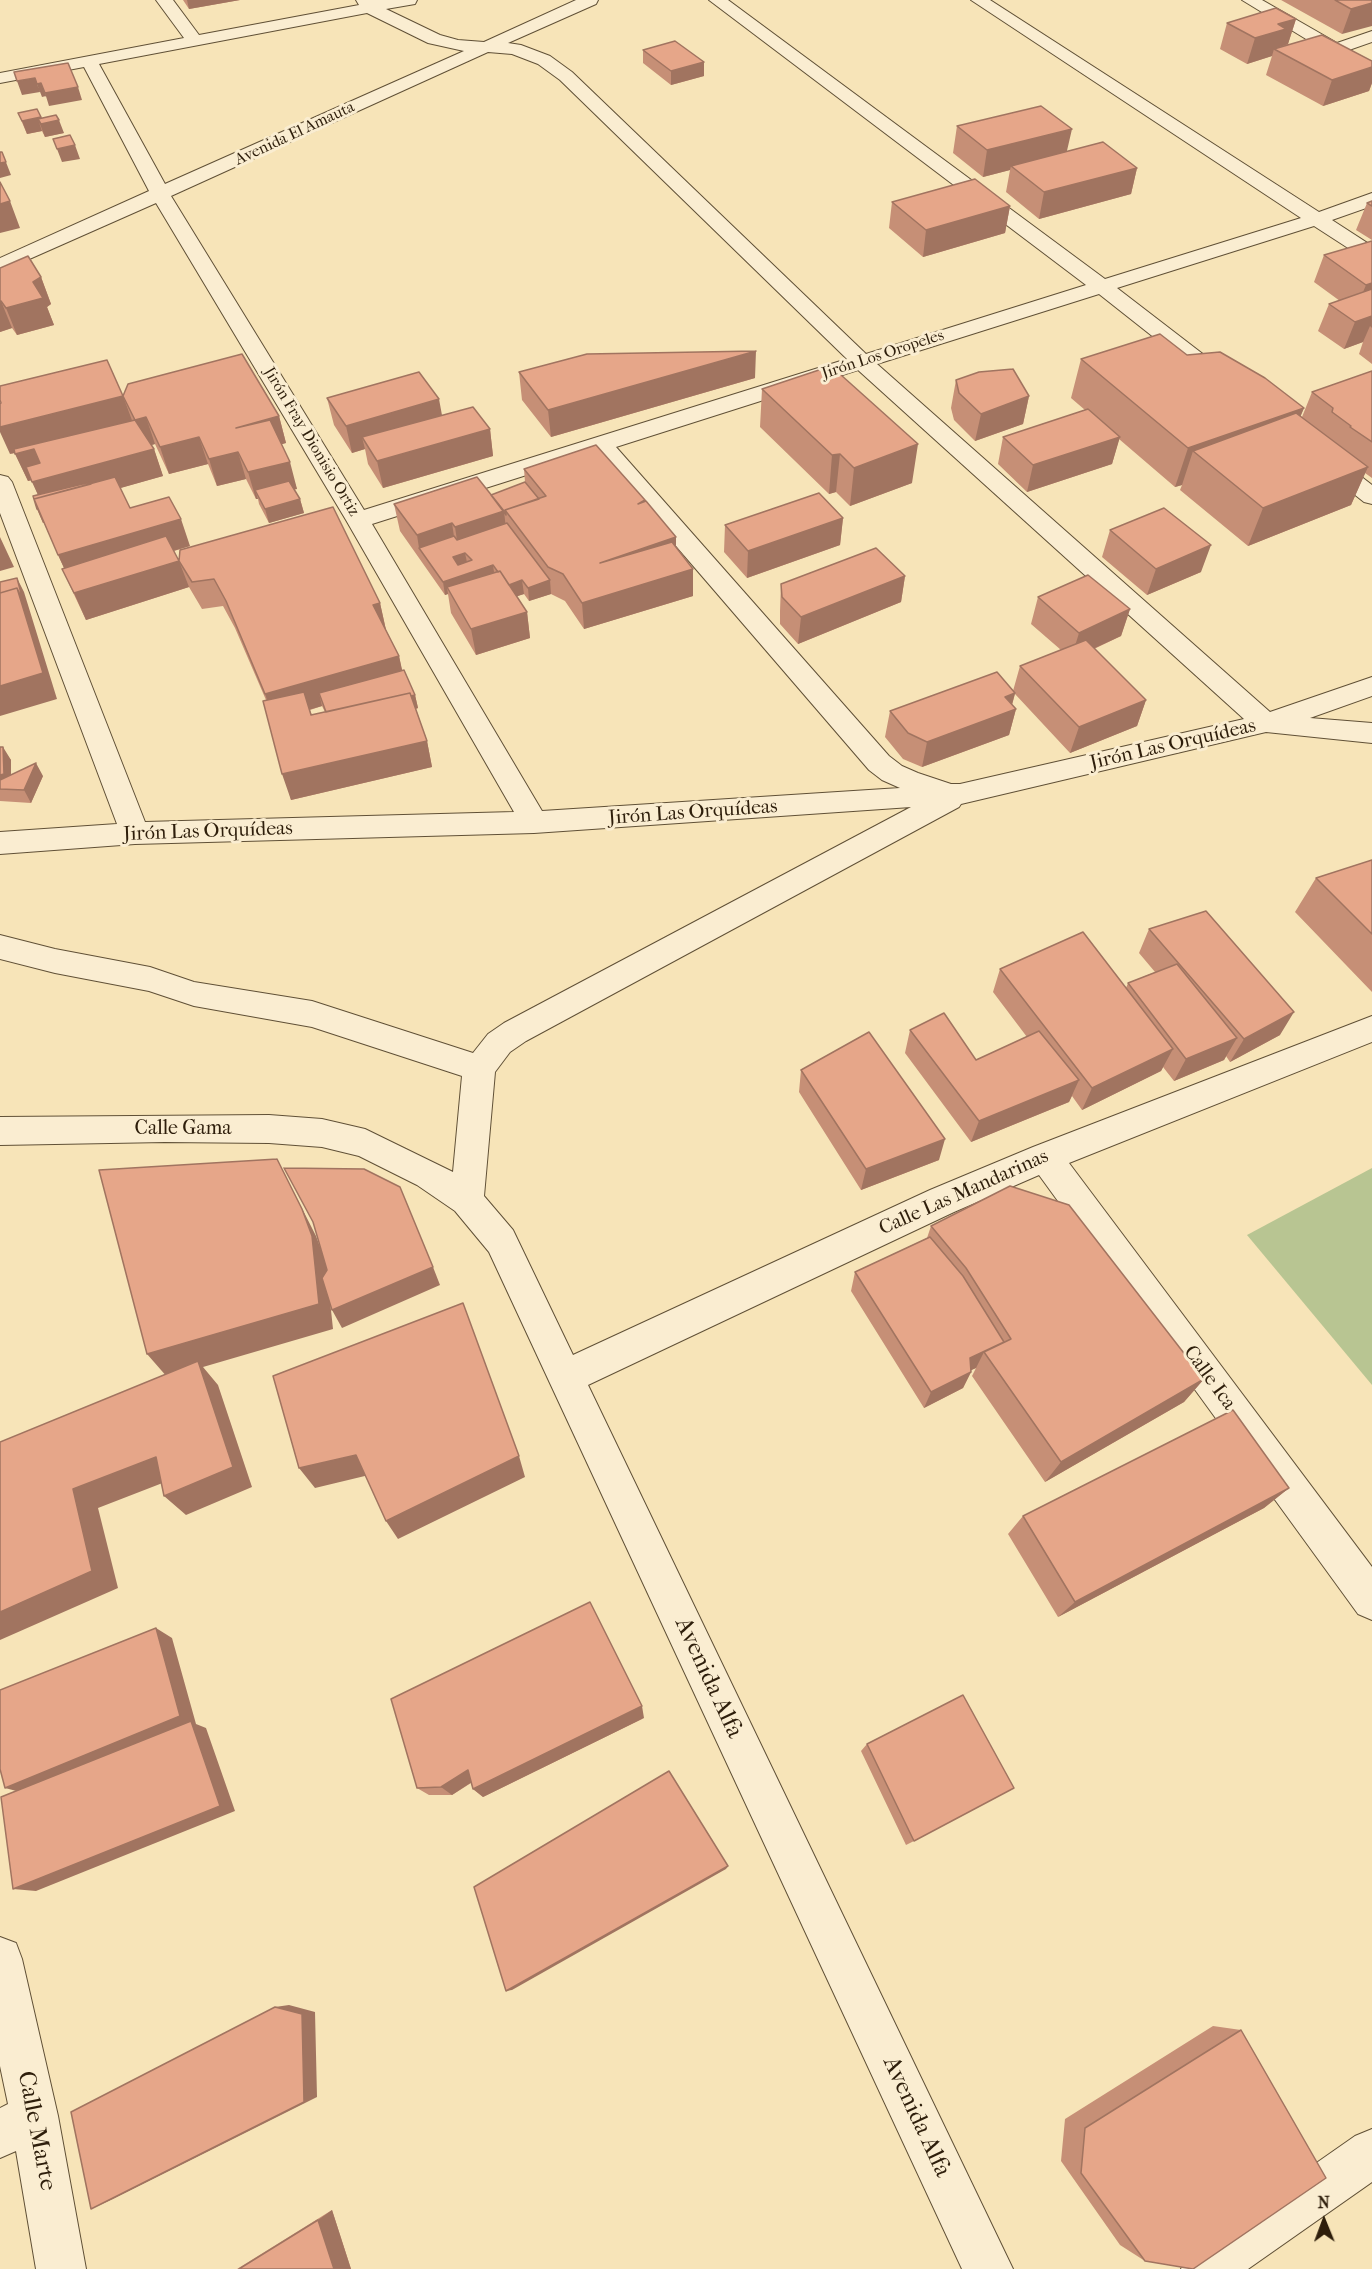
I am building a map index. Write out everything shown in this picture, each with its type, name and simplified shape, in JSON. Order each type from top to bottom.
[{"type":"street","points":[[164,0],[194,40]]},
{"type":"street","points":[[0,78],[367,4],[409,0]]},
{"type":"street","name":"Avenida El Amauta","points":[[0,266],[162,195],[590,0]]},
{"type":"street","points":[[717,0],[1101,286],[1243,396]]},
{"type":"street","points":[[979,0],[1372,255]]},
{"type":"street","points":[[1250,0],[1372,70]]},
{"type":"street","points":[[367,4],[434,39],[458,45],[504,47],[532,55],[566,76],[862,362],[1266,723],[1372,733]]},
{"type":"street","points":[[1335,49],[1372,36]]},
{"type":"street","name":"Jirón Fray Dionisio Ortiz","points":[[89,61],[162,195],[358,520],[534,822]]},
{"type":"street","name":"Jirón Los Oropeles","points":[[358,520],[1317,219],[1372,199]]},
{"type":"street","points":[[601,444],[879,763],[892,773],[908,780],[960,794]]},
{"type":"street","points":[[1309,447],[1372,497]]},
{"type":"street","points":[[0,482],[135,833]]},
{"type":"street","name":"Jirón Las Orquídeas","points":[[0,843],[135,833],[534,822],[960,794],[1266,723],[1372,686]]},
{"type":"street","points":[[467,1200],[479,1068],[499,1043],[515,1032],[960,794]]},
{"type":"street","points":[[0,947],[55,961],[150,979],[194,994],[312,1014],[479,1068]]},
{"type":"street","name":"Calle Las Mandarinas","points":[[565,1377],[931,1206],[1045,1157],[1372,1029]]},
{"type":"street","name":"Calle Gama","points":[[0,1131],[269,1129],[322,1133],[365,1143]]},
{"type":"street","name":"Avenida Alfa","points":[[365,1143],[429,1175],[467,1200],[501,1241],[988,2269]]},
{"type":"street","name":"Calle Ica","points":[[1045,1157],[1372,1600]]},
{"type":"street","name":"Calle Marte","points":[[0,1959],[17,2125],[61,2269]]},
{"type":"street","points":[[1206,2269],[1372,2153]]},
{"type":"green space","points":[[1372,1168],[1372,1385],[1247,1235]]},
{"type":"building","points":[[1335,0],[1372,0],[1372,3],[1351,9]]},
{"type":"building","points":[[1276,8],[1296,19],[1278,24],[1286,29],[1255,38],[1227,23]]},
{"type":"building","points":[[1322,35],[1372,61],[1372,67],[1332,80],[1274,49]]},
{"type":"building","points":[[675,41],[704,62],[671,71],[643,50]]},
{"type":"building","points":[[68,63],[78,87],[45,93],[41,83],[37,84],[35,78],[17,81],[14,72]]},
{"type":"building","points":[[1041,106],[1072,129],[987,150],[957,126]]},
{"type":"building","points":[[37,109],[41,117],[22,121],[18,113]]},
{"type":"building","points":[[56,115],[59,120],[41,124],[38,119]]},
{"type":"building","points":[[70,135],[75,145],[57,149],[53,139]]},
{"type":"building","points":[[1103,142],[1137,168],[1044,192],[1011,166]]},
{"type":"building","points":[[0,152],[2,152],[6,162],[0,163]]},
{"type":"building","points":[[975,179],[1010,206],[926,230],[892,202]]},
{"type":"building","points":[[0,182],[10,201],[0,204]]},
{"type":"building","points":[[1372,241],[1372,283],[1366,285],[1324,255]]},
{"type":"building","points":[[28,256],[41,277],[33,282],[43,298],[6,308],[0,301],[0,268]]},
{"type":"building","points":[[1372,289],[1372,316],[1355,322],[1329,304]]},
{"type":"building","points":[[1160,334],[1187,355],[1220,352],[1265,378],[1304,408],[1188,448],[1081,359]]},
{"type":"building","points":[[756,351],[548,410],[519,372],[587,354]]},
{"type":"building","points":[[242,354],[279,416],[236,428],[270,420],[290,462],[248,472],[238,452],[209,459],[199,437],[160,447],[146,417],[135,420],[123,396],[128,384]]},
{"type":"building","points":[[107,360],[123,396],[0,427],[0,386]]},
{"type":"building","points":[[831,366],[918,444],[854,468],[840,454],[832,455],[762,389]]},
{"type":"building","points":[[1013,369],[1029,396],[981,414],[959,393],[956,380],[979,372]]},
{"type":"building","points":[[1372,371],[1372,442],[1332,412],[1333,408],[1312,392]]},
{"type":"building","points":[[419,372],[439,399],[346,426],[327,398]]},
{"type":"building","points":[[473,407],[490,429],[377,461],[362,437]]},
{"type":"building","points":[[1088,409],[1120,437],[1033,465],[1003,437]]},
{"type":"building","points":[[1296,413],[1368,467],[1263,508],[1193,451]]},
{"type":"building","points":[[135,420],[154,449],[32,482],[26,467],[40,463],[34,449],[15,454],[14,449]]},
{"type":"building","points":[[596,445],[645,500],[638,504],[646,501],[676,537],[600,563],[672,542],[693,569],[582,603],[563,574],[548,567],[505,510],[546,496],[524,469]]},
{"type":"building","points":[[115,477],[130,508],[169,497],[181,519],[58,555],[34,499]]},
{"type":"building","points":[[477,477],[504,511],[455,527],[452,523],[417,535],[394,504]]},
{"type":"building","points":[[289,481],[300,499],[265,509],[255,490]]},
{"type":"building","points":[[91,482],[91,484],[34,499],[37,509],[33,496]]},
{"type":"building","points":[[525,482],[539,499],[505,510],[506,515],[491,495]]},
{"type":"building","points":[[819,493],[843,518],[748,551],[725,525]]},
{"type":"building","points":[[333,507],[380,603],[373,605],[399,656],[265,694],[226,601],[214,579],[192,582],[179,561],[180,550]]},
{"type":"building","points":[[1164,508],[1211,545],[1156,569],[1110,530]]},
{"type":"building","points":[[507,523],[550,580],[528,588],[522,580],[509,585],[493,565],[443,582],[419,548],[454,536],[457,540]],"holes":[[[465,553],[472,560],[458,565],[453,557]]]},
{"type":"building","points":[[166,536],[179,561],[74,593],[62,569]]},
{"type":"building","points":[[876,548],[905,576],[801,617],[782,597],[781,584]]},
{"type":"building","points":[[500,571],[527,612],[471,629],[447,587]]},
{"type":"building","points":[[1088,575],[1130,609],[1079,633],[1038,597]]},
{"type":"building","points":[[17,578],[23,601],[17,588],[0,593],[0,582]]},
{"type":"building","points":[[17,588],[43,673],[0,686],[0,593]]},
{"type":"building","points":[[1086,640],[1146,700],[1079,727],[1020,666]]},
{"type":"building","points":[[404,670],[415,695],[411,696],[410,693],[326,712],[319,693]]},
{"type":"building","points":[[997,672],[1015,693],[1005,697],[1016,709],[927,742],[908,733],[890,711]]},
{"type":"building","points":[[304,692],[311,715],[410,693],[427,741],[282,774],[263,701]]},
{"type":"building","points":[[0,747],[3,747],[4,774],[0,775]]},
{"type":"building","points":[[36,763],[24,790],[0,789],[0,780]]},
{"type":"building","points":[[1372,860],[1372,934],[1316,878]]},
{"type":"building","points":[[1206,911],[1294,1012],[1244,1039],[1149,929]]},
{"type":"building","points":[[1083,932],[1173,1049],[1092,1088],[1000,969]]},
{"type":"building","points":[[1177,964],[1237,1038],[1186,1059],[1128,983]]},
{"type":"building","points":[[944,1013],[976,1060],[1039,1031],[1079,1080],[979,1121],[910,1030]]},
{"type":"building","points":[[869,1032],[945,1139],[866,1169],[801,1070]]},
{"type":"building","points":[[277,1159],[302,1209],[312,1236],[319,1304],[147,1354],[99,1170]]},
{"type":"building","points":[[284,1168],[364,1169],[400,1187],[433,1267],[332,1310],[322,1278],[327,1270],[313,1222]]},
{"type":"building","points":[[1010,1186],[1069,1205],[1204,1379],[1061,1462],[984,1352],[1011,1339],[966,1268],[931,1226]]},
{"type":"building","points":[[930,1237],[963,1276],[1004,1342],[970,1358],[971,1372],[931,1392],[855,1272]]},
{"type":"building","points":[[463,1303],[519,1456],[386,1521],[356,1455],[299,1468],[273,1376]]},
{"type":"building","points":[[198,1361],[233,1467],[164,1496],[156,1457],[73,1489],[92,1571],[0,1612],[0,1442]]},
{"type":"building","points":[[1233,1410],[1289,1488],[1075,1602],[1023,1516]]},
{"type":"building","points":[[590,1602],[642,1706],[473,1789],[468,1770],[441,1787],[417,1788],[391,1699]]},
{"type":"building","points":[[156,1628],[180,1716],[5,1788],[0,1769],[0,1690]]},
{"type":"building","points":[[963,1695],[1014,1788],[914,1841],[867,1744]]},
{"type":"building","points":[[191,1721],[220,1806],[13,1889],[1,1797]]},
{"type":"building","points":[[669,1771],[728,1866],[506,1991],[474,1887]]},
{"type":"building","points":[[275,2007],[302,2014],[304,2102],[91,2209],[71,2112]]},
{"type":"building","points":[[1241,2030],[1326,2178],[1193,2269],[1145,2261],[1081,2173],[1085,2128]]},
{"type":"building","points":[[318,2220],[334,2269],[239,2269]]}]
